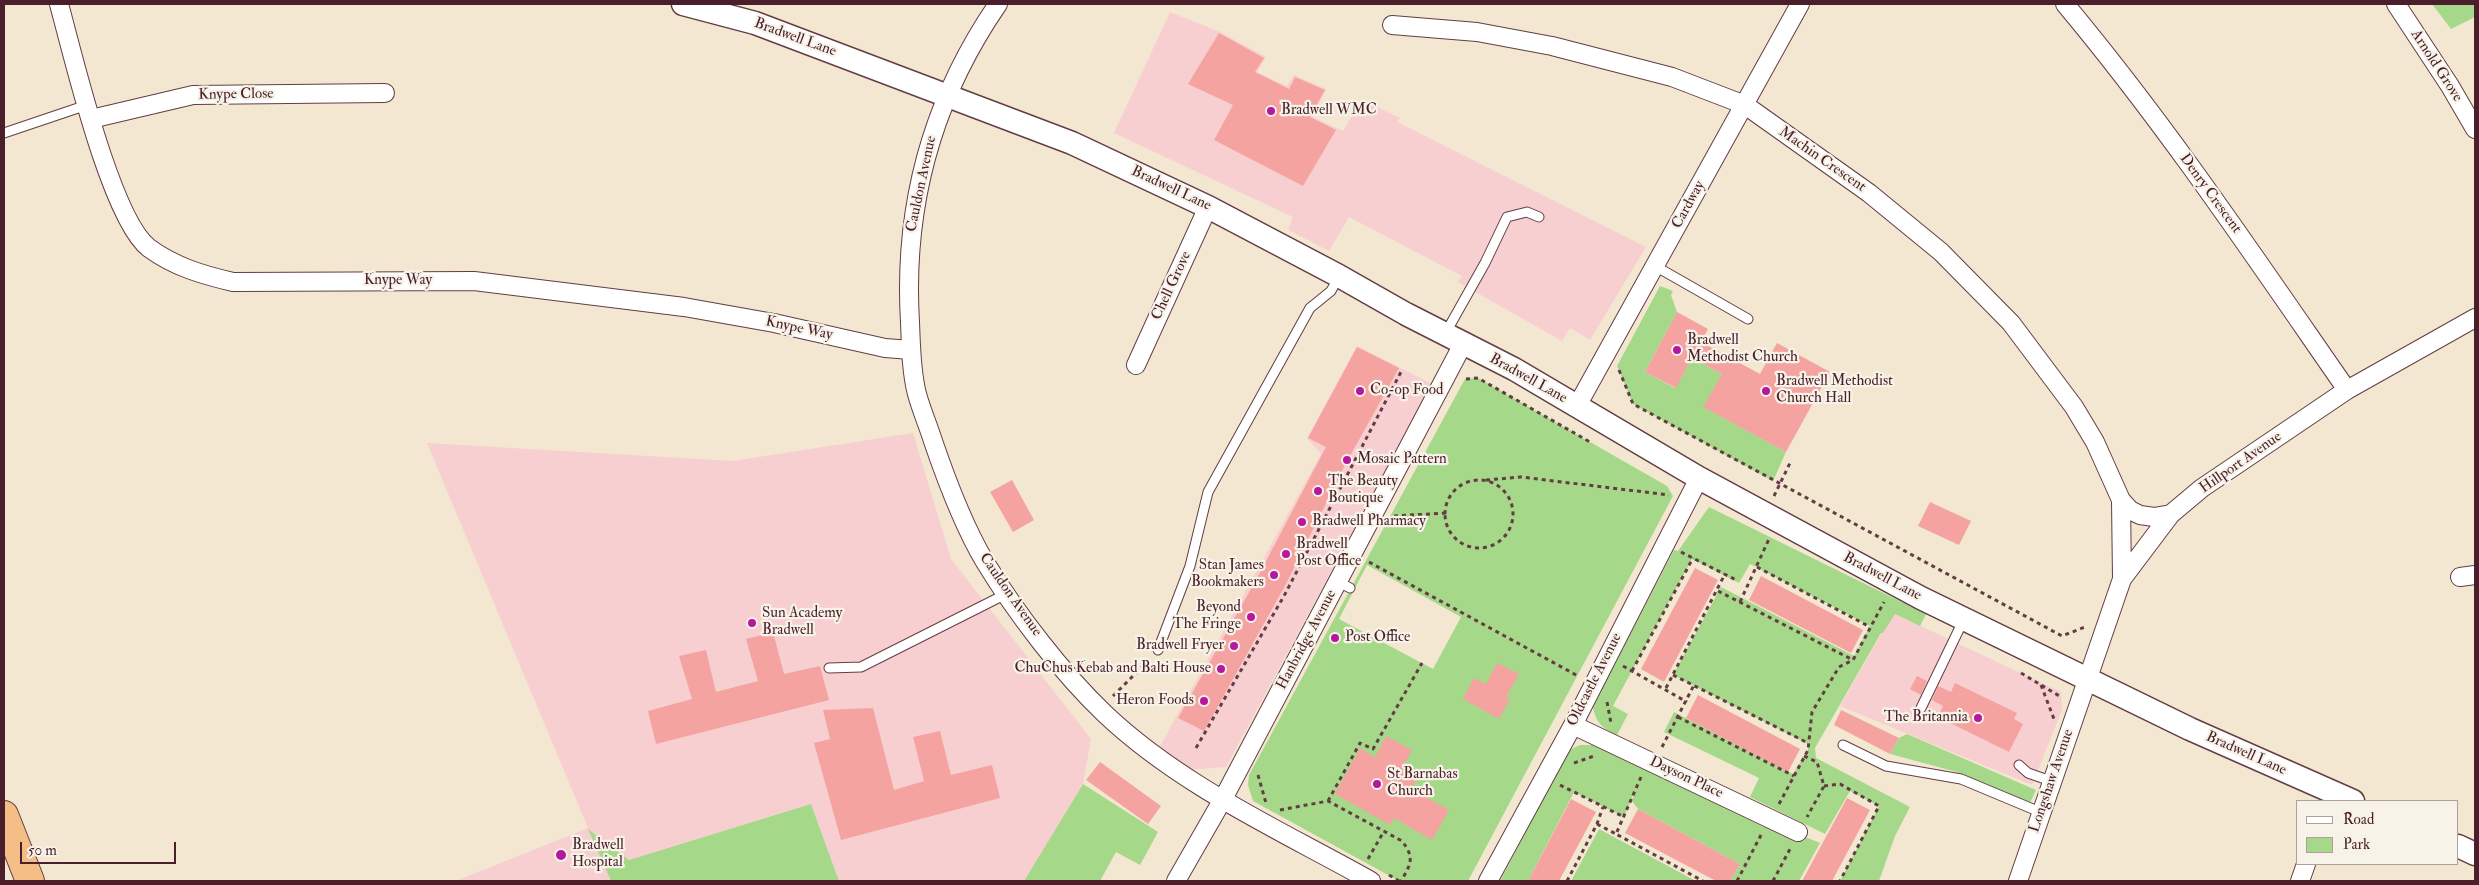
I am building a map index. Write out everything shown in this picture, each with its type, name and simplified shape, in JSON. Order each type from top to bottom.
[{"type":"highway","points":[[4,815],[30,881]]},
{"type":"street","name":"Knype Way","points":[[58,4],[89,112],[120,205],[129,222],[148,247],[198,274],[234,282],[474,281],[684,307],[774,323],[885,348],[911,350]]},
{"type":"street","name":"Bradwell Lane","points":[[683,4],[755,23],[1072,143],[1208,207],[1454,339],[1514,369],[1577,406],[1694,488],[1772,517],[1964,619],[2087,681],[2339,798]]},
{"type":"street","points":[[947,95],[973,40],[998,4]]},
{"type":"street","name":"Cardway","points":[[1577,406],[1800,4]]},
{"type":"street","name":"Denry Crescent","points":[[2066,4],[2133,88],[2242,237],[2347,390]]},
{"type":"street","name":"Arnold Grove","points":[[2396,4],[2450,86],[2475,129]]},
{"type":"street","name":"Machin Crescent","points":[[1392,25],[1476,32],[1552,46],[1672,77],[1745,105],[1869,193],[1941,252],[2011,322],[2074,407],[2095,442],[2120,500],[2130,510],[2140,515],[2154,517],[2171,514]]},
{"type":"street","name":"Knype Close","points":[[89,112],[193,95],[385,93]]},
{"type":"street","name":"Cauldon Avenue","points":[[947,95],[932,135],[912,220],[908,291],[911,350],[917,392],[949,486],[984,561],[1006,594],[1057,661],[1101,709],[1162,761],[1223,799],[1365,873]]},
{"type":"street","name":"Chell Grove","points":[[1136,365],[1208,207]]},
{"type":"street","name":"Hillport Avenue","points":[[2087,681],[2122,579],[2171,514],[2202,488],[2347,390],[2475,318]]},
{"type":"street","name":"Hanbridge Avenue","points":[[1176,881],[1344,584],[1353,553],[1372,517],[1454,339]]},
{"type":"street","name":"Oldcastle Avenue","points":[[1488,881],[1573,725],[1694,488]]},
{"type":"street","name":"Machin Crescent","points":[[2120,500],[2122,579]]},
{"type":"street","name":"Longshaw Avenue","points":[[2018,881],[2040,812],[2087,681]]},
{"type":"street","name":"Dayson Place","points":[[1573,725],[1651,762],[1773,814],[1798,832]]},
{"type":"street","points":[[2459,846],[2475,854]]},
{"type":"street","points":[[2300,881],[2306,865]]},
{"type":"lane","points":[[4,133],[89,112]]},
{"type":"lane","points":[[1454,339],[1485,263],[1507,217],[1527,212],[1539,217]]},
{"type":"lane","points":[[1655,266],[1748,319]]},
{"type":"lane","points":[[1158,650],[1190,566],[1208,492],[1310,308],[1331,291],[1339,276]]},
{"type":"lane","points":[[829,668],[861,667],[1006,594]]},
{"type":"lane","points":[[1921,708],[1964,619]]},
{"type":"lane","points":[[1843,745],[1886,766],[1961,779],[2040,812]]},
{"type":"lane","points":[[2019,765],[2028,773],[2051,781]]},
{"type":"path","points":[[1617,366],[1634,404],[1780,485],[2062,636],[2090,625],[2103,630]]},
{"type":"path","points":[[1196,748],[1284,596],[1402,370]]},
{"type":"path","points":[[1465,379],[1478,378],[1598,446]]},
{"type":"path","points":[[1740,602],[1757,567],[1780,485],[1790,463]]},
{"type":"path","points":[[1486,480],[1506,492],[1512,503],[1511,526],[1500,540],[1484,547],[1473,547],[1462,543],[1453,535],[1447,524],[1446,513],[1451,494],[1458,487],[1476,480],[1521,477],[1694,488]]},
{"type":"path","points":[[1372,517],[1446,513]]},
{"type":"path","points":[[1665,544],[1738,581]]},
{"type":"path","points":[[1353,553],[1594,684]]},
{"type":"path","points":[[1632,671],[1693,558]]},
{"type":"path","points":[[1757,567],[1870,627]]},
{"type":"path","points":[[1666,688],[1718,591],[1725,574]]},
{"type":"path","points":[[1718,591],[1853,660]]},
{"type":"path","points":[[1737,881],[1808,750],[1812,712],[1839,667],[1853,660],[1886,597]]},
{"type":"path","points":[[1101,709],[1158,650]]},
{"type":"path","points":[[1607,658],[1666,688],[1686,702]]},
{"type":"path","points":[[1328,801],[1360,743],[1373,749],[1422,663]]},
{"type":"path","points":[[1673,675],[1808,743]]},
{"type":"path","points":[[2041,684],[2055,720]]},
{"type":"path","points":[[1616,834],[1651,762],[1678,717],[1694,685]]},
{"type":"path","points":[[1607,698],[1611,724]]},
{"type":"path","points":[[1678,717],[1794,776]]},
{"type":"path","points":[[1570,765],[1601,754]]},
{"type":"path","points":[[1804,756],[1817,762],[1824,786],[1840,784],[1879,806],[1840,881]]},
{"type":"path","points":[[1258,774],[1267,808],[1260,804]]},
{"type":"path","points":[[1559,784],[1624,817]]},
{"type":"path","points":[[1281,816],[1273,812],[1328,801],[1384,831],[1402,841],[1410,852],[1410,866],[1400,881],[1365,873],[1384,831]]},
{"type":"path","points":[[1567,881],[1597,824],[1603,807]]},
{"type":"path","points":[[1597,824],[1703,881]]},
{"type":"shaded area","points":[[1170,12],[1220,32],[1266,57],[1257,72],[1287,86],[1294,75],[1326,89],[1313,117],[1343,131],[1362,100],[1400,118],[1397,122],[1646,247],[1590,340],[1570,328],[1562,341],[1458,282],[1462,276],[1349,217],[1329,251],[1288,230],[1293,217],[1114,133]]},
{"type":"shaded area","points":[[1357,346],[1432,384],[1226,767],[1188,770],[1158,750],[1321,454],[1307,438]]},
{"type":"shaded area","name":"Sun Academy Bradwell","points":[[913,433],[951,559],[1091,739],[1083,784],[1024,881],[839,881],[811,804],[629,860],[589,830],[611,881],[456,881],[588,828],[427,443],[733,461]]},
{"type":"shaded area","points":[[1893,613],[2061,692],[2062,710],[2032,785],[1840,706]]},
{"type":"green space","points":[[2432,4],[2475,4],[2475,17],[2451,29]]},
{"type":"green space","points":[[1660,286],[1673,291],[1671,295],[1677,312],[1645,372],[1675,388],[1692,358],[1722,374],[1704,407],[1786,452],[1773,481],[1633,404],[1617,366]]},
{"type":"green space","points":[[1478,378],[1667,486],[1673,496],[1468,881],[1399,881],[1253,801],[1248,785],[1249,775],[1465,379]],"holes":[[[1367,565],[1461,617],[1433,669],[1339,619]]]},
{"type":"green space","points":[[1709,507],[1926,614],[1920,626],[1895,614],[1883,633],[1881,633],[1815,748],[1816,758],[1910,807],[1895,836],[1879,881],[1840,881],[1879,806],[1850,791],[1825,834],[1750,797],[1759,778],[1664,732],[1674,712],[1793,774],[1808,750],[1808,744],[1673,675],[1721,587],[1854,656],[1870,626],[1750,564],[1739,583],[1692,559],[1613,706],[1628,714],[1617,735],[1607,730],[1596,717],[1593,707],[1674,550],[1678,551]]},
{"type":"green space","points":[[1907,734],[2036,790],[2030,803],[1957,772],[1890,754],[1899,738]]},
{"type":"green space","points":[[1580,745],[1595,745],[1764,827],[1768,822],[1820,843],[1799,881],[1730,881],[1740,864],[1638,809],[1632,801],[1636,788],[1624,817],[1574,792],[1528,881],[1500,881],[1569,750]]},
{"type":"green space","points":[[1083,784],[1158,832],[1140,865],[1116,852],[1100,881],[1024,881]]},
{"type":"green space","points":[[811,804],[839,881],[611,881],[588,829],[629,860]]},
{"type":"green space","points":[[1599,829],[1696,881],[1571,881]]},
{"type":"building","name":"Bradwell WMC","points":[[1219,33],[1264,58],[1255,72],[1289,89],[1295,77],[1325,90],[1310,117],[1336,130],[1303,186],[1214,140],[1233,105],[1188,84]]},
{"type":"building","name":"Bradwell Methodist Church Hall","points":[[1677,312],[1708,329],[1701,342],[1760,374],[1777,343],[1830,372],[1786,452],[1703,407],[1722,374],[1692,358],[1676,388],[1645,372]]},
{"type":"building","points":[[1357,347],[1399,368],[1345,465],[1286,584],[1204,731],[1178,718],[1256,580],[1326,447],[1308,438]]},
{"type":"building","points":[[1012,480],[1034,520],[1013,532],[990,492]]},
{"type":"building","points":[[1930,502],[1971,521],[1959,545],[1918,526]]},
{"type":"building","points":[[1695,568],[1718,580],[1664,682],[1641,669]]},
{"type":"building","points":[[1761,576],[1863,630],[1851,653],[1749,600]]},
{"type":"building","points":[[773,632],[784,674],[820,666],[829,700],[656,744],[648,711],[692,699],[679,656],[706,650],[716,692],[758,681],[746,639]]},
{"type":"building","points":[[1497,663],[1519,674],[1506,697],[1510,699],[1499,719],[1463,699],[1474,678],[1486,684]]},
{"type":"building","points":[[1917,676],[1927,681],[1921,695],[1910,689]]},
{"type":"building","name":"The Britannia","points":[[1955,683],[2017,713],[2014,719],[2023,724],[2009,752],[1938,717],[1943,706],[1932,700],[1938,686],[1951,692]]},
{"type":"building","points":[[1698,695],[1800,749],[1788,772],[1686,718]]},
{"type":"building","points":[[873,708],[894,790],[924,781],[913,737],[940,731],[951,775],[992,765],[1000,798],[841,840],[814,743],[830,739],[823,710]]},
{"type":"building","points":[[1841,710],[1899,738],[1890,754],[1834,725]]},
{"type":"building","name":"St Barnabas Church","points":[[1386,736],[1412,750],[1401,770],[1417,779],[1411,789],[1449,810],[1432,840],[1394,818],[1390,825],[1335,794],[1360,748],[1375,757]]},
{"type":"building","points":[[1100,762],[1161,806],[1148,824],[1086,780]]},
{"type":"building","points":[[1847,798],[1870,810],[1832,881],[1802,881]]},
{"type":"building","points":[[1571,799],[1596,812],[1559,881],[1528,881]]},
{"type":"building","points":[[1638,809],[1740,864],[1730,881],[1716,881],[1625,833]]},
{"type":"place","name":"Bradwell WMC","points":[[1271,111]]},
{"type":"place","name":"Bradwell Methodist Church","points":[[1677,350]]},
{"type":"place","name":"Co-op Food","points":[[1360,391]]},
{"type":"place","name":"Bradwell Methodist Church Hall","points":[[1766,391]]},
{"type":"place","name":"Mosaic Pattern","points":[[1347,460]]},
{"type":"place","name":"The Beauty Boutique","points":[[1318,491]]},
{"type":"place","name":"Bradwell Pharmacy","points":[[1302,522]]},
{"type":"place","name":"Bradwell Post Office","points":[[1286,554]]},
{"type":"place","name":"Stan James Bookmakers","points":[[1274,575]]},
{"type":"place","name":"Beyond The Fringe","points":[[1251,617]]},
{"type":"place","name":"Sun Academy Bradwell","points":[[752,623]]},
{"type":"place","name":"Post Office","points":[[1335,638]]},
{"type":"place","name":"Bradwell Fryer","points":[[1234,646]]},
{"type":"place","name":"ChuChus Kebab and Balti House","points":[[1221,669]]},
{"type":"place","name":"Heron Foods","points":[[1204,701]]},
{"type":"place","name":"The Britannia","points":[[1978,718]]},
{"type":"place","name":"St Barnabas Church","points":[[1377,784]]},
{"type":"place","name":"Bradwell Hospital","points":[[561,855]]}]
